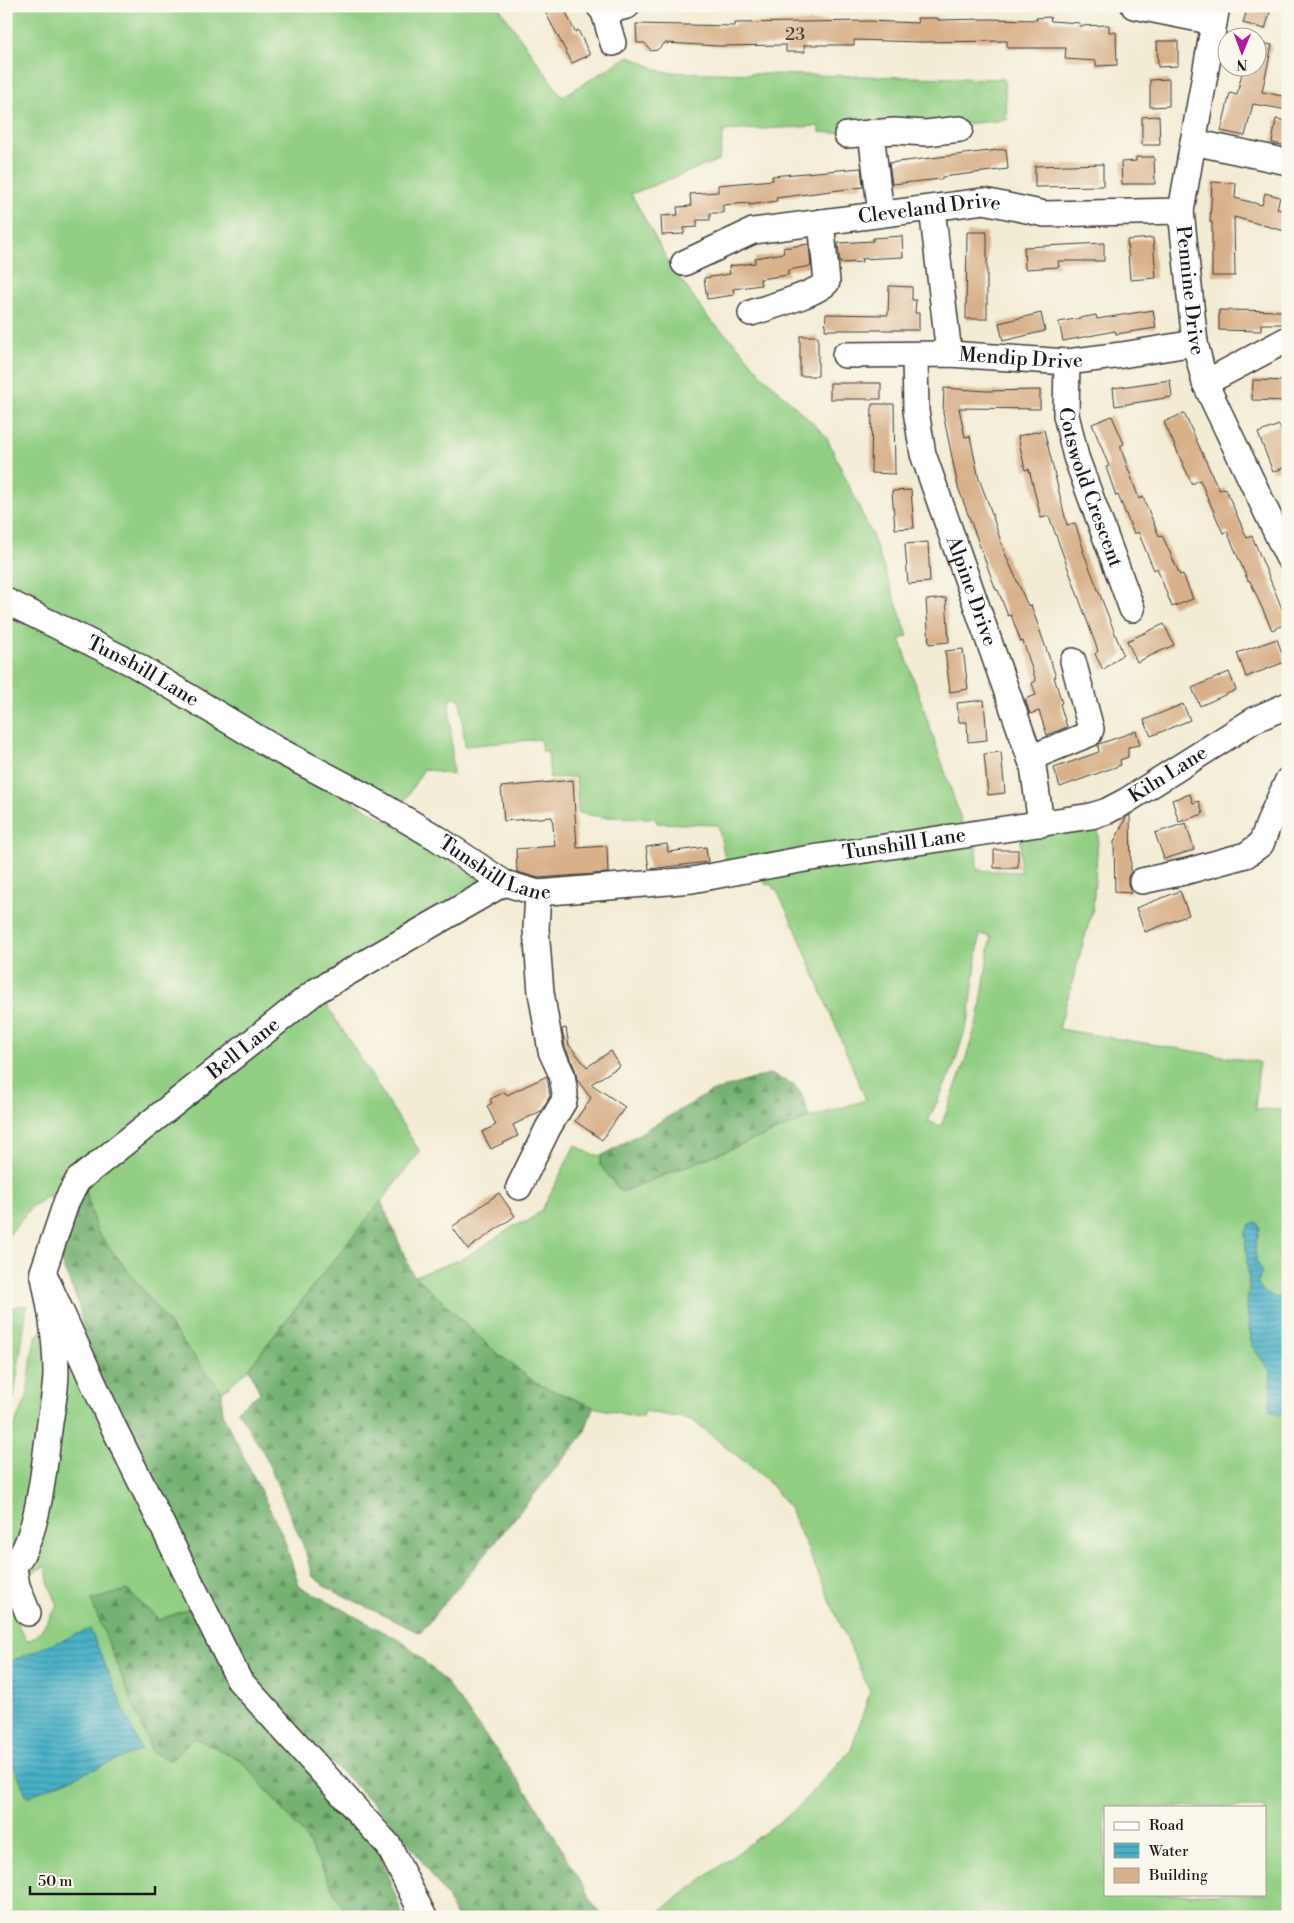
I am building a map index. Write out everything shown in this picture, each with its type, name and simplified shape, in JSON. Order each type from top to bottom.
[{"type":"street","points":[[1134,6],[1215,14]]},
{"type":"street","points":[[610,8],[613,43]]},
{"type":"street","name":"Pennine Drive","points":[[1215,14],[1181,211],[1195,343],[1205,383],[1288,556]]},
{"type":"street","points":[[881,214],[859,134],[894,131],[926,133],[960,129]]},
{"type":"street","points":[[1192,142],[1288,162]]},
{"type":"street","name":"Cleveland Drive","points":[[684,263],[753,231],[984,201],[1045,214],[1181,211]]},
{"type":"street","points":[[932,208],[949,354]]},
{"type":"street","points":[[752,313],[810,292],[827,282],[821,222]]},
{"type":"street","points":[[1205,383],[1288,340]]},
{"type":"street","name":"Mendip Drive","points":[[845,355],[914,356],[949,354],[1067,362],[1195,343]]},
{"type":"street","name":"Alpine Drive","points":[[914,356],[916,411],[923,454],[1033,766],[1041,824]]},
{"type":"street","name":"Cotswold Crescent","points":[[1067,362],[1066,415],[1076,457],[1132,609]]},
{"type":"street","name":"Tunshill Lane","points":[[6,601],[134,664],[276,749],[369,798],[437,838],[504,884],[538,893],[692,880],[805,859],[1041,824]]},
{"type":"street","points":[[1030,758],[1089,734],[1091,729],[1073,661]]},
{"type":"street","name":"Kiln Lane","points":[[1041,824],[1091,816],[1107,811],[1254,720],[1288,705]]},
{"type":"street","points":[[1142,881],[1246,855],[1261,844],[1288,780]]},
{"type":"street","name":"Bell Lane","points":[[43,1272],[67,1200],[78,1180],[316,991],[504,884]]},
{"type":"street","points":[[519,1186],[564,1101],[565,1094],[562,1076],[551,1051],[541,992],[536,930],[538,893]]},
{"type":"street","points":[[28,1613],[10,1570],[27,1542],[38,1510],[56,1376],[55,1332],[43,1272]]},
{"type":"street","points":[[43,1272],[112,1424],[239,1680],[389,1846],[424,1917]]},
{"type":"green space","points":[[6,6],[498,6],[562,97],[629,56],[663,72],[1004,79],[1007,120],[928,127],[896,125],[834,133],[820,132],[818,126],[724,131],[719,160],[631,194],[668,261],[709,319],[737,345],[761,374],[826,436],[872,535],[908,636],[900,639],[964,828],[726,864],[718,825],[657,823],[655,818],[603,817],[578,813],[576,777],[550,778],[548,751],[542,751],[540,739],[465,746],[460,698],[449,699],[453,775],[424,769],[400,808],[6,593]]},
{"type":"green space","points":[[6,612],[91,647],[475,873],[480,884],[112,1142],[56,1190],[30,1208],[6,1239]]},
{"type":"green space","points":[[1099,826],[1093,908],[1059,1029],[1259,1062],[1255,1109],[1288,1110],[1288,1310],[1281,1298],[1266,1294],[1257,1282],[1262,1273],[1255,1251],[1260,1227],[1245,1234],[1249,1284],[1247,1308],[1252,1346],[1271,1372],[1270,1410],[1281,1415],[1288,1414],[1288,1917],[652,1917],[795,1810],[851,1750],[870,1692],[789,1507],[765,1478],[692,1420],[644,1411],[642,1418],[593,1407],[537,1384],[492,1349],[415,1276],[464,1258],[514,1226],[528,1221],[542,1210],[575,1145],[591,1154],[601,1156],[600,1165],[621,1192],[809,1118],[866,1100],[796,930],[778,893],[771,885],[765,884],[766,872],[976,843],[977,870],[1020,872],[1021,838]],"holes":[[[980,934],[991,937],[979,1016],[962,1070],[941,1126],[928,1121],[954,1066],[969,1017]]]},
{"type":"green space","points":[[322,998],[420,1152],[249,1369],[222,1392],[96,1230],[84,1184]]},
{"type":"green space","points":[[769,1074],[797,1088],[804,1100],[809,1118],[621,1192],[600,1165],[601,1156],[711,1092]]},
{"type":"green space","points":[[84,1184],[96,1230],[222,1392],[222,1413],[283,1536],[299,1586],[406,1644],[445,1681],[535,1803],[601,1917],[456,1917],[446,1895],[399,1830],[345,1775],[271,1711],[246,1681],[86,1350],[79,1305],[58,1255]]},
{"type":"green space","points":[[381,1201],[412,1273],[492,1349],[537,1384],[593,1407],[584,1434],[420,1633],[328,1588],[312,1576],[305,1550],[264,1453],[237,1410],[260,1393],[249,1369]]},
{"type":"green space","points":[[27,1305],[14,1399],[6,1417],[6,1308]]},
{"type":"green space","points":[[42,1331],[48,1379],[25,1531],[6,1558],[6,1444],[27,1397],[36,1336]]},
{"type":"green space","points":[[61,1341],[191,1608],[159,1620],[127,1590],[170,1761],[195,1737],[241,1760],[305,1836],[348,1917],[6,1917],[6,1592],[12,1587],[19,1627],[27,1641],[36,1637],[58,1606],[48,1582],[46,1566],[24,1576]]},
{"type":"green space","points":[[127,1590],[159,1620],[191,1608],[376,1842],[403,1917],[348,1917],[305,1836],[241,1760],[195,1738],[170,1761],[152,1752],[91,1600]]},
{"type":"water","points":[[1258,1223],[1260,1227],[1256,1245],[1256,1256],[1262,1273],[1257,1282],[1267,1294],[1273,1297],[1281,1297],[1288,1310],[1288,1414],[1281,1415],[1270,1410],[1271,1372],[1252,1346],[1247,1308],[1249,1284],[1245,1234],[1250,1224]]},
{"type":"water","points":[[90,1629],[141,1750],[27,1797],[6,1747],[6,1663]]},
{"type":"building","points":[[542,6],[563,6],[575,32],[578,30],[590,55],[572,63]]},
{"type":"building","points":[[1248,6],[1272,6],[1265,28],[1243,23]]},
{"type":"building","points":[[1050,17],[1051,21],[1080,23],[1079,26],[1109,25],[1109,32],[1116,32],[1117,65],[1096,66],[1096,61],[1065,59],[1066,48],[1007,48],[1007,41],[920,42],[854,40],[854,45],[804,45],[805,52],[786,52],[786,45],[719,46],[665,43],[657,50],[651,51],[645,43],[637,43],[636,24],[735,26],[735,23],[867,21],[918,23],[917,18],[938,18],[938,20],[1037,20],[1036,18]]},
{"type":"building","points":[[1157,41],[1178,41],[1178,66],[1158,67]]},
{"type":"building","points":[[1266,44],[1272,45],[1266,73]]},
{"type":"building","points":[[1241,78],[1265,78],[1262,92],[1288,97],[1288,110],[1253,104],[1245,136],[1221,131],[1230,93],[1237,95]]},
{"type":"building","points":[[1169,79],[1169,106],[1150,107],[1150,80]]},
{"type":"building","points":[[1159,116],[1160,145],[1142,145],[1142,117]]},
{"type":"building","points":[[1276,119],[1288,121],[1288,146],[1272,143]]},
{"type":"building","points":[[1006,149],[1008,169],[892,184],[889,163]]},
{"type":"building","points":[[1136,157],[1154,157],[1155,184],[1122,184],[1121,162],[1136,161]]},
{"type":"building","points":[[1103,164],[1103,186],[1035,187],[1035,166]]},
{"type":"building","points":[[861,168],[863,187],[776,198],[777,201],[749,205],[749,203],[723,205],[723,213],[710,213],[710,220],[697,220],[697,227],[684,228],[684,234],[662,235],[661,216],[678,215],[677,207],[692,206],[690,194],[718,192],[718,185],[773,180],[772,176]]},
{"type":"building","points":[[1212,182],[1236,183],[1235,198],[1262,205],[1265,193],[1280,197],[1277,209],[1288,212],[1288,232],[1234,217],[1235,276],[1212,276],[1212,222],[1210,222]]},
{"type":"building","points":[[967,232],[987,232],[987,319],[966,319]]},
{"type":"building","points":[[902,236],[903,257],[861,259],[862,262],[840,263],[838,243],[873,241],[873,238]]},
{"type":"building","points":[[1153,238],[1156,278],[1130,280],[1127,240]]},
{"type":"building","points":[[1104,243],[1104,261],[1058,261],[1059,267],[1025,269],[1024,247]]},
{"type":"building","points":[[809,244],[811,266],[788,270],[788,275],[760,279],[761,285],[733,289],[734,295],[707,299],[704,278],[730,274],[729,266],[755,263],[755,258],[784,253],[783,248]]},
{"type":"building","points":[[889,286],[912,287],[912,300],[916,300],[915,313],[919,313],[919,330],[825,330],[826,314],[888,315]]},
{"type":"building","points":[[1153,310],[1156,328],[1116,334],[1115,331],[1063,341],[1059,322],[1096,315],[1097,319]]},
{"type":"building","points":[[1219,310],[1288,311],[1288,324],[1261,324],[1261,331],[1219,330]]},
{"type":"building","points":[[1041,313],[1045,331],[1003,341],[999,323]]},
{"type":"building","points":[[800,336],[818,336],[818,376],[800,376]]},
{"type":"building","points":[[1170,380],[1172,397],[1115,406],[1113,388]]},
{"type":"building","points":[[1253,380],[1288,381],[1288,401],[1252,400]]},
{"type":"building","points":[[830,383],[881,383],[881,399],[830,399]]},
{"type":"building","points":[[944,388],[986,391],[1040,390],[1040,409],[959,408],[965,437],[970,436],[979,479],[1004,551],[1028,606],[1031,605],[1056,677],[1054,677],[1067,727],[1047,735],[1039,711],[1030,714],[1025,699],[1036,695],[1032,683],[1036,681],[1023,641],[1021,642],[1011,615],[1008,616],[998,590],[996,590],[958,487],[943,413]]},
{"type":"building","points":[[872,404],[894,404],[895,474],[871,473]]},
{"type":"building","points":[[1184,413],[1219,490],[1225,488],[1247,538],[1252,536],[1288,623],[1272,630],[1250,581],[1248,581],[1227,531],[1223,533],[1200,480],[1192,484],[1164,422]]},
{"type":"building","points":[[1112,416],[1124,444],[1120,446],[1139,499],[1143,497],[1159,536],[1162,535],[1180,575],[1183,574],[1193,599],[1172,607],[1157,568],[1154,570],[1138,532],[1134,534],[1118,495],[1116,496],[1106,467],[1109,466],[1092,424]]},
{"type":"building","points":[[1279,425],[1288,449],[1288,466],[1273,472],[1258,433]]},
{"type":"building","points":[[1044,430],[1067,525],[1075,523],[1083,551],[1123,654],[1103,670],[1095,654],[1098,651],[1049,516],[1041,518],[1029,469],[1025,470],[1018,436]]},
{"type":"building","points":[[911,490],[914,528],[895,529],[892,491]]},
{"type":"building","points":[[928,542],[930,582],[908,584],[905,544]]},
{"type":"building","points":[[946,598],[949,642],[929,644],[926,600]]},
{"type":"building","points":[[1164,624],[1174,645],[1137,662],[1127,641]]},
{"type":"building","points":[[1277,639],[1285,662],[1246,677],[1237,653]]},
{"type":"building","points":[[963,649],[968,689],[950,692],[945,651]]},
{"type":"building","points":[[1229,672],[1236,690],[1200,706],[1192,688]]},
{"type":"building","points":[[984,700],[987,740],[968,742],[967,722],[959,722],[957,703]]},
{"type":"building","points":[[1183,704],[1190,720],[1151,736],[1144,720]]},
{"type":"building","points":[[1136,731],[1140,745],[1128,747],[1128,757],[1120,760],[1121,765],[1060,787],[1054,768],[1099,752],[1099,744]]},
{"type":"building","points":[[1001,752],[1005,793],[988,795],[984,754]]},
{"type":"building","points":[[573,780],[577,848],[607,846],[608,873],[538,878],[517,872],[516,849],[555,846],[552,817],[504,821],[501,787]]},
{"type":"building","points":[[1190,794],[1193,803],[1199,801],[1203,814],[1179,822],[1172,800]]},
{"type":"building","points":[[1130,815],[1131,872],[1128,877],[1128,884],[1131,893],[1115,892],[1114,842],[1126,817]]},
{"type":"building","points":[[1186,823],[1194,850],[1164,859],[1155,833]]},
{"type":"building","points":[[667,844],[668,852],[706,847],[708,862],[649,869],[646,847]]},
{"type":"building","points":[[994,850],[1018,850],[1018,868],[994,868]]},
{"type":"building","points":[[1180,891],[1189,915],[1145,932],[1136,908]]},
{"type":"building","points":[[566,1028],[569,1045],[587,1067],[611,1051],[620,1066],[591,1084],[625,1107],[602,1140],[575,1121],[591,1098],[577,1080],[575,1069],[565,1047],[562,1029]]},
{"type":"building","points":[[547,1076],[550,1096],[541,1111],[513,1125],[518,1136],[491,1149],[482,1132],[496,1125],[487,1106],[492,1103],[490,1099],[505,1092],[507,1095]]},
{"type":"building","points":[[499,1193],[515,1216],[468,1249],[452,1227]]}]
